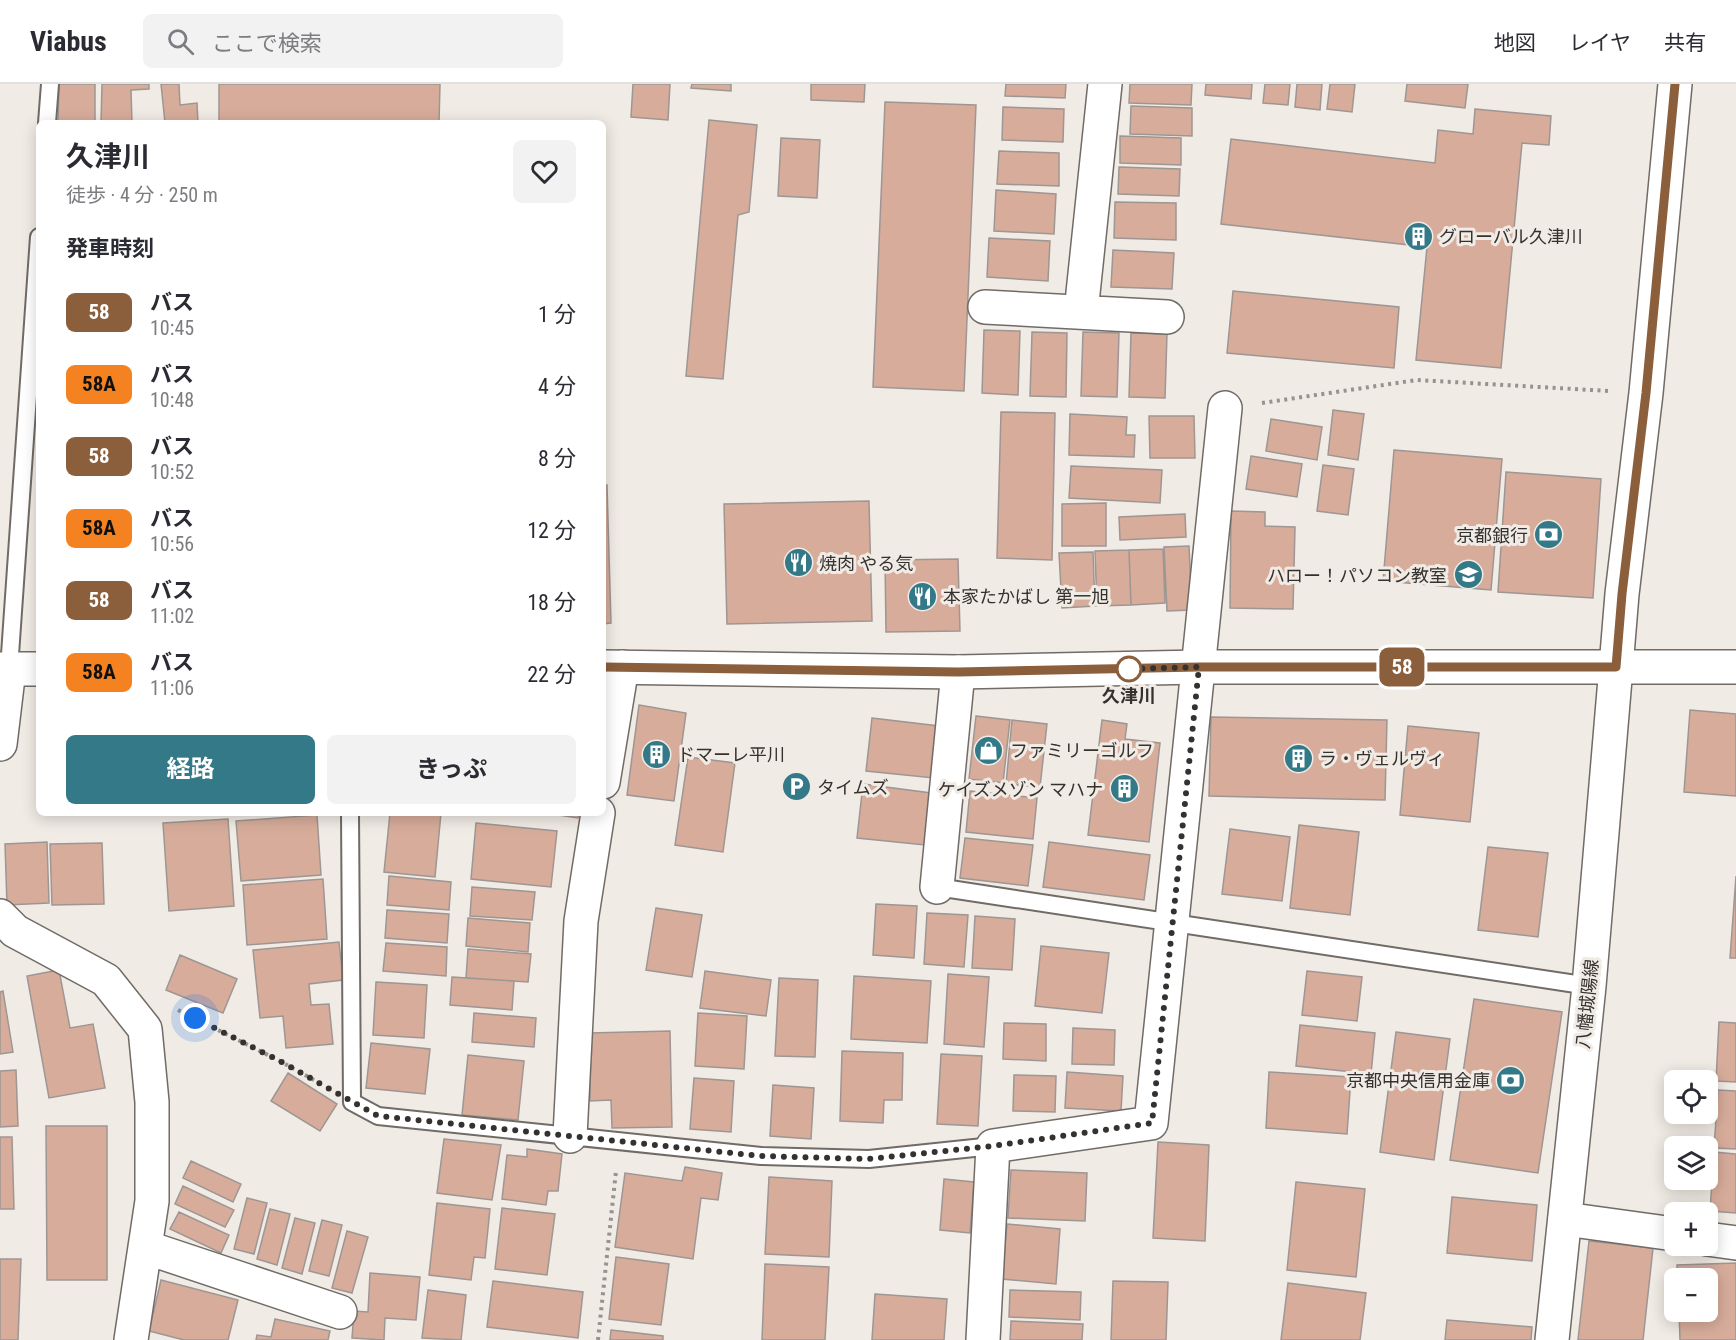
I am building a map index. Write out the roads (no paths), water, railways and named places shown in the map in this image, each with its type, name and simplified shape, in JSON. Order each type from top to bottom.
[{"type":"street","points":[[1081,312],[1105,84]]},
{"type":"street","name":"八幡城陽線","points":[[1552,1340],[1589,986],[1622,594],[1646,393],[1675,84]]},
{"type":"street","points":[[985,307],[1167,317]]},
{"type":"street","points":[[984,1340],[993,1146],[1152,1123],[1226,408]]},
{"type":"street","points":[[606,744],[612,667],[958,672],[1199,667],[1736,667]]},
{"type":"street","points":[[0,744],[16,669]]},
{"type":"street","points":[[937,887],[958,672]]},
{"type":"street","points":[[570,1136],[581,921],[598,816]]},
{"type":"street","points":[[0,916],[15,931],[106,980],[145,1029],[152,1102],[152,1201],[131,1340]]},
{"type":"street","points":[[1565,1219],[1664,1233]]},
{"type":"street","points":[[1718,1241],[1736,1243]]},
{"type":"street","points":[[145,1247],[340,1312]]},
{"type":"lane","points":[[47,120],[50,84]]},
{"type":"lane","points":[[16,669],[36,293]]},
{"type":"lane","points":[[350,816],[352,1102],[378,1116],[761,1156],[869,1159],[993,1146]]},
{"type":"lane","points":[[937,887],[1589,986]]},
{"type":"place","name":"グローバル久津川","points":[[1418,236]]},
{"type":"place","name":"京都銀行","points":[[1549,535]]},
{"type":"place","name":"焼肉 やる気","points":[[798,563]]},
{"type":"place","name":"ハロー！パソコン教室","points":[[1468,575]]},
{"type":"place","name":"本家たかばし 第一旭","points":[[922,596]]},
{"type":"place","name":"久津川","points":[[1129,669]]},
{"type":"place","name":"ファミリーゴルフ","points":[[989,750]]},
{"type":"place","name":"ドマーレ平川","points":[[656,754]]},
{"type":"place","name":"ラ・ヴェルヴィ","points":[[1298,758]]},
{"type":"place","name":"タイムズ","points":[[796,787]]},
{"type":"place","name":"ケイズメゾン マハナ","points":[[1124,789]]},
{"type":"place","name":"京都中央信用金庫","points":[[1511,1080]]}]
